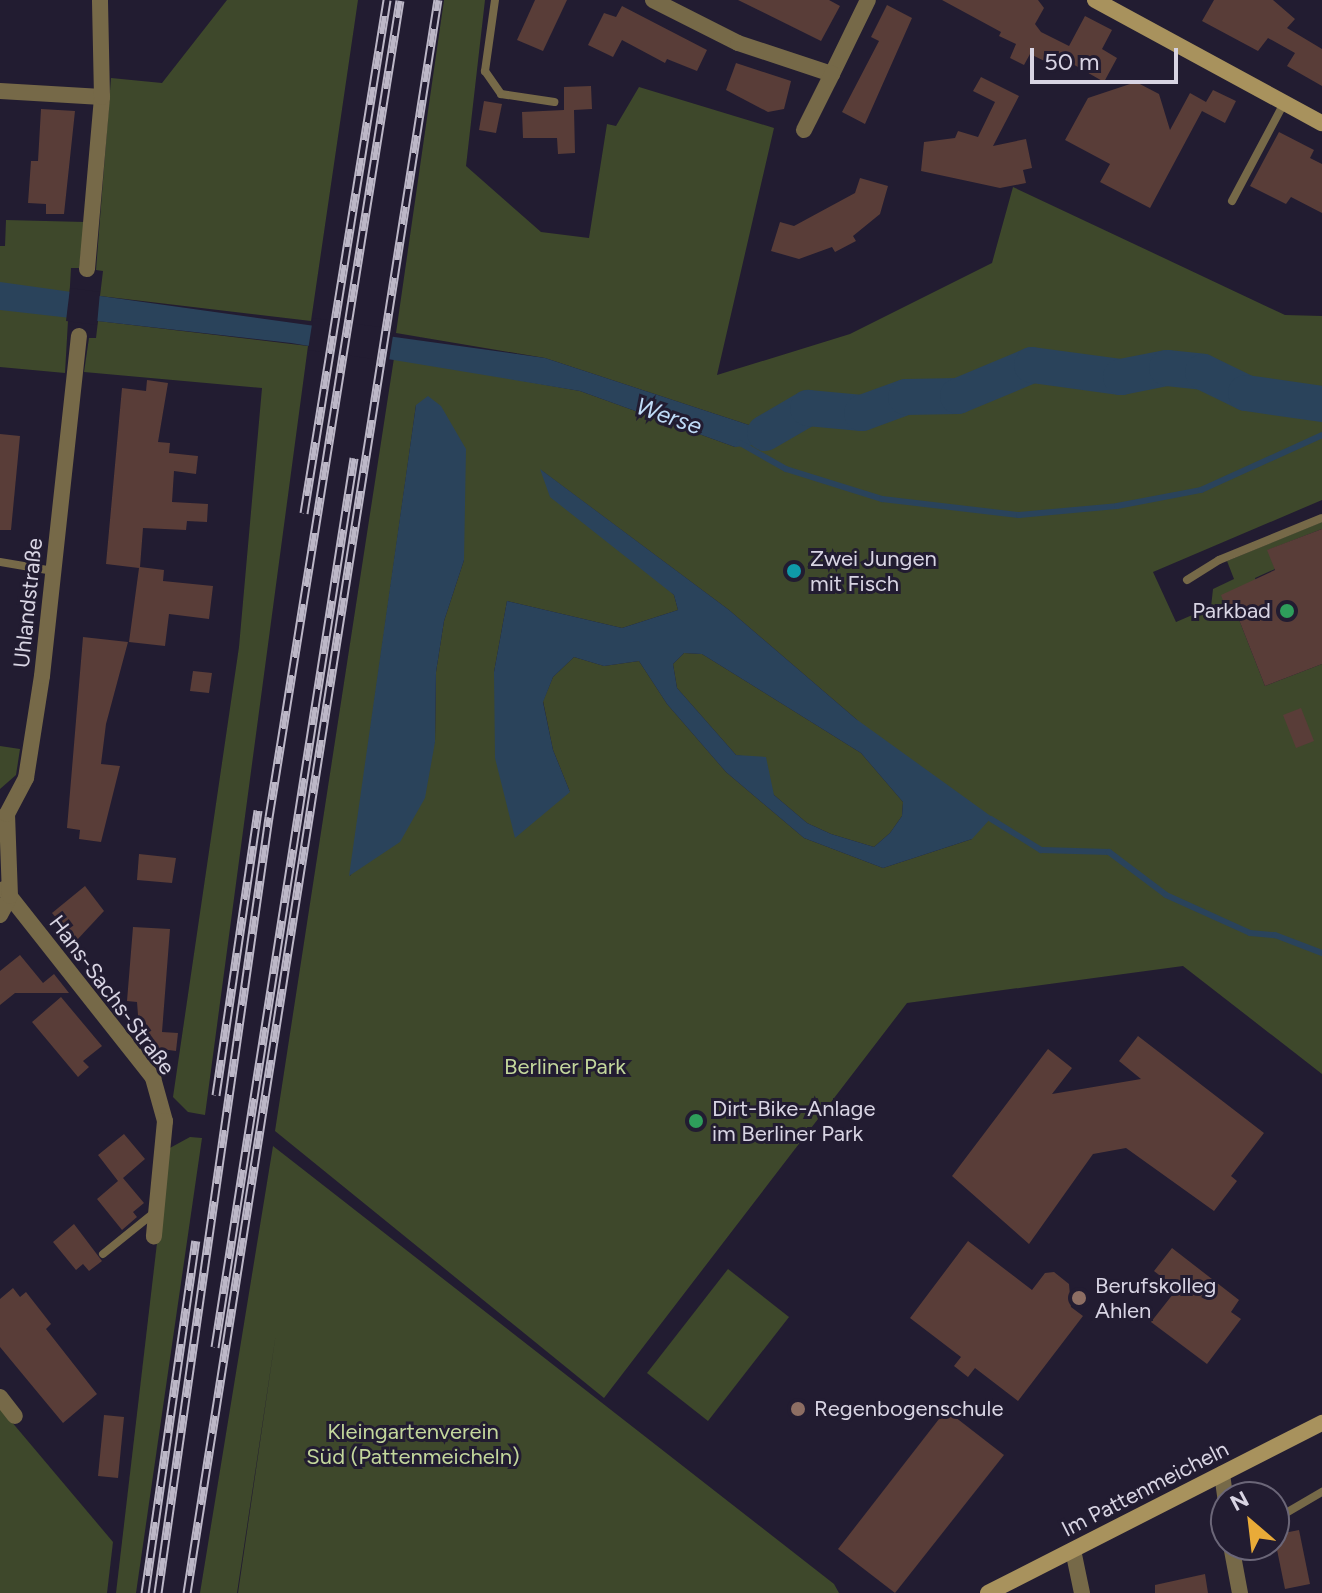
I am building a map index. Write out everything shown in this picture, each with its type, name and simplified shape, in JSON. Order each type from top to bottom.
[{"type":"street","points":[[87,269],[102,97],[100,0]]},
{"type":"street","points":[[653,0],[738,43],[832,74]]},
{"type":"street","points":[[804,130],[868,0]]},
{"type":"street","points":[[1095,0],[1322,123]]},
{"type":"street","points":[[0,91],[102,97]]},
{"type":"street","name":"Uhlandstraße","points":[[0,915],[5,890],[7,814],[26,778],[33,747],[79,336]]},
{"type":"street","name":"Hans-Sachs-Straße","points":[[5,890],[153,1078],[165,1121],[154,1236]]},
{"type":"street","points":[[0,1397],[15,1416]]},
{"type":"street","name":"Im Pattenmeicheln","points":[[988,1593],[1322,1423]]},
{"type":"street","points":[[1222,1474],[1223,1481]]},
{"type":"street","points":[[1073,1550],[1082,1593]]},
{"type":"street","points":[[1234,1561],[1240,1593]]},
{"type":"lane","points":[[495,0],[485,71],[501,94],[554,102]]},
{"type":"lane","points":[[1232,201],[1285,103]]},
{"type":"lane","points":[[1187,580],[1219,560],[1322,518]]},
{"type":"lane","points":[[0,562],[53,571]]},
{"type":"lane","points":[[103,1254],[157,1211]]},
{"type":"lane","points":[[1290,1511],[1322,1492]]},
{"type":"green space","points":[[227,0],[358,0],[311,321],[100,296],[103,271],[96,270],[111,78],[162,83]]},
{"type":"green space","name":"Berliner Park","points":[[444,0],[485,0],[466,166],[541,232],[589,238],[607,124],[616,126],[639,87],[774,128],[717,375],[850,334],[992,263],[1013,187],[1285,315],[1322,316],[1322,399],[1290,396],[1322,415],[1322,500],[1153,572],[1176,622],[1211,607],[1213,589],[1234,579],[1227,561],[1322,522],[1322,529],[1268,550],[1275,569],[1255,578],[1265,605],[1238,617],[1265,686],[1322,664],[1322,1074],[1183,966],[907,1003],[604,1398],[275,1131],[394,358],[580,391],[735,447],[805,409],[755,427],[545,358],[396,333]],"holes":[[[416,405],[464,560],[444,621],[436,672],[435,742],[350,876]],[[541,470],[729,610],[856,719],[972,839],[883,868],[804,838],[726,772],[667,704],[639,661],[604,666],[574,657],[553,677],[543,701],[553,750],[570,792],[494,672],[507,601],[622,628],[678,610],[674,595]]]},
{"type":"green space","points":[[6,220],[85,222],[79,268],[71,268],[65,373],[0,367],[0,246],[5,246]]},
{"type":"green space","points":[[98,321],[308,346],[205,1115],[188,1112],[173,1097],[239,647],[262,388],[84,372],[89,338],[96,338]]},
{"type":"green space","points":[[684,653],[702,654],[861,753],[903,802],[902,816],[890,833],[874,847],[831,834],[807,823],[774,795],[754,758],[736,755],[677,688],[673,664]]},
{"type":"green space","points":[[0,746],[20,749],[16,775],[0,789]]},
{"type":"green space","points":[[190,1137],[202,1138],[136,1593],[116,1593],[168,1149]]},
{"type":"green space","name":"Kleingartenverein Süd (Pattenmeicheln)","points":[[273,1146],[834,1584],[839,1593],[238,1593],[276,1333],[237,1593],[200,1593]]},
{"type":"green space","points":[[728,1269],[789,1317],[708,1421],[647,1373]]},
{"type":"green space","points":[[0,1408],[113,1542],[107,1593],[0,1593]]},
{"type":"water","points":[[0,282],[545,358],[755,427],[808,408],[764,444],[735,447],[580,391],[291,343],[0,310]]},
{"type":"water","points":[[428,396],[441,406],[466,449],[464,560],[444,621],[436,672],[435,742],[425,798],[400,842],[349,876],[416,405]]},
{"type":"water","points":[[540,469],[729,610],[856,719],[992,817],[972,839],[883,868],[804,838],[726,772],[667,704],[639,661],[604,666],[574,657],[553,677],[543,702],[553,750],[570,792],[515,838],[495,758],[494,672],[507,601],[622,628],[678,610],[674,595],[550,497]],"holes":[[[684,653],[702,654],[861,753],[903,802],[902,816],[890,833],[874,847],[831,834],[807,823],[774,795],[766,757],[736,755],[677,688],[673,664]]]},
{"type":"pier","points":[[70,288],[100,292],[97,325],[66,321]]},
{"type":"pier","points":[[313,318],[394,329],[389,361],[308,350]]},
{"type":"building","points":[[535,0],[567,0],[543,51],[517,40]]},
{"type":"building","points":[[738,0],[829,0],[840,6],[821,41]]},
{"type":"building","points":[[942,0],[1038,0],[1044,8],[1035,24],[1041,32],[1069,46],[1085,16],[1112,30],[1102,49],[1117,58],[1104,82],[1064,59],[1059,68],[1030,54],[1024,65],[1010,58],[1016,44],[999,36],[1001,32]]},
{"type":"building","points":[[1214,0],[1273,0],[1295,19],[1287,28],[1322,49],[1322,86],[1287,66],[1295,53],[1268,38],[1258,51],[1202,21]]},
{"type":"building","points":[[887,5],[912,18],[865,124],[842,112],[879,41],[871,37]]},
{"type":"building","points":[[622,6],[707,50],[697,71],[667,59],[665,63],[622,40],[613,57],[588,45],[604,13],[616,17]]},
{"type":"building","points":[[736,63],[791,81],[784,109],[768,112],[726,90]]},
{"type":"building","points":[[981,77],[1019,96],[993,146],[1026,139],[1032,168],[1023,170],[1026,183],[1000,188],[921,171],[924,142],[955,138],[958,131],[978,137],[995,102],[973,91]]},
{"type":"building","points":[[1136,82],[1159,94],[1170,130],[1190,93],[1206,102],[1213,90],[1236,101],[1225,123],[1202,111],[1150,208],[1100,182],[1110,164],[1065,140],[1088,98]]},
{"type":"building","points":[[591,86],[592,109],[574,110],[575,153],[558,154],[557,138],[523,138],[522,112],[564,110],[564,87]]},
{"type":"building","points":[[484,101],[502,104],[496,133],[479,130]]},
{"type":"building","points":[[41,109],[75,111],[64,214],[46,214],[46,204],[28,203],[31,161],[38,161]]},
{"type":"building","points":[[1279,132],[1314,150],[1310,158],[1322,164],[1322,213],[1291,197],[1286,204],[1250,186]]},
{"type":"building","points":[[860,178],[888,186],[880,214],[853,236],[856,241],[835,252],[832,247],[799,259],[771,251],[780,222],[794,226],[855,193]]},
{"type":"building","points":[[147,380],[168,383],[158,442],[170,443],[169,453],[198,456],[196,474],[174,471],[172,502],[208,504],[207,522],[187,521],[186,530],[143,528],[140,567],[164,570],[163,581],[213,586],[209,619],[169,614],[165,646],[129,642],[139,568],[106,564],[122,388],[146,391]]},
{"type":"building","points":[[0,434],[20,436],[11,530],[0,530]]},
{"type":"building","name":"Parkbad","points":[[1322,529],[1322,664],[1265,686],[1236,612],[1228,614],[1221,595],[1275,570],[1267,550]]},
{"type":"building","points":[[83,637],[128,642],[106,724],[101,764],[120,766],[101,842],[79,839],[80,830],[67,828]]},
{"type":"building","points":[[193,671],[212,673],[209,693],[190,691]]},
{"type":"building","points":[[1301,708],[1314,741],[1296,748],[1283,715]]},
{"type":"building","points":[[139,854],[176,858],[172,883],[137,880]]},
{"type":"building","points":[[85,886],[104,911],[76,941],[52,913]]},
{"type":"building","points":[[133,927],[170,929],[162,1032],[178,1033],[176,1051],[161,1049],[160,1054],[139,1028],[137,1002],[127,1001]]},
{"type":"building","points":[[20,955],[43,983],[54,974],[69,993],[15,993],[0,1005],[0,971]]},
{"type":"building","points":[[61,997],[102,1046],[83,1061],[89,1067],[78,1077],[32,1022]]},
{"type":"building","points":[[1138,1036],[1264,1133],[1231,1176],[1237,1181],[1214,1211],[1126,1148],[1093,1154],[1029,1244],[952,1176],[1048,1049],[1072,1068],[1052,1094],[1141,1079],[1119,1061]]},
{"type":"building","points":[[124,1134],[145,1159],[123,1178],[144,1203],[133,1212],[137,1217],[122,1230],[97,1199],[118,1181],[98,1155]]},
{"type":"building","points":[[74,1224],[102,1261],[89,1271],[83,1264],[76,1270],[53,1242]]},
{"type":"building","points":[[968,1241],[1032,1290],[1045,1273],[1054,1272],[1069,1284],[1071,1307],[1083,1316],[1018,1401],[975,1368],[968,1377],[954,1366],[961,1357],[910,1318]]},
{"type":"building","points":[[1172,1248],[1239,1300],[1231,1312],[1241,1319],[1207,1364],[1151,1322],[1177,1289],[1154,1271]]},
{"type":"building","points":[[13,1288],[20,1297],[26,1292],[51,1324],[46,1329],[97,1394],[63,1423],[0,1347],[0,1299]]},
{"type":"building","points":[[946,1410],[1004,1455],[895,1593],[838,1549]]},
{"type":"building","points":[[104,1415],[124,1417],[118,1478],[98,1476]]},
{"type":"building","points":[[1299,1530],[1310,1584],[1285,1589],[1279,1561],[1290,1561],[1290,1532]]},
{"type":"building","points":[[1205,1574],[1208,1593],[1155,1593],[1155,1585]]},
{"type":"waterway","name":"Werse","points":[[765,433],[808,408],[862,413],[906,397],[958,396],[1032,365],[1121,377],[1167,368],[1203,372],[1246,393],[1322,404]]},
{"type":"waterway","points":[[740,443],[786,469],[882,499],[1019,515],[1117,506],[1201,490],[1322,435]]},
{"type":"waterway","points":[[991,819],[1041,850],[1109,852],[1166,895],[1250,933],[1275,935],[1322,953]]},
{"type":"railway","points":[[304,513],[387,0]]},
{"type":"railway","points":[[158,1593],[269,817],[400,0]]},
{"type":"railway","points":[[187,1593],[438,0]]},
{"type":"railway","points":[[215,1347],[354,458]]},
{"type":"railway","points":[[216,1095],[258,810]]},
{"type":"railway","points":[[145,1593],[196,1241]]},
{"type":"place","name":"Zwei Jungen mit Fisch","points":[[794,571]]},
{"type":"place","name":"Parkbad","points":[[1287,611]]},
{"type":"place","name":"Dirt-Bike-Anlage im Berliner Park","points":[[696,1121]]},
{"type":"place","name":"Berufskolleg Ahlen","points":[[1079,1298]]},
{"type":"place","name":"Regenbogenschule","points":[[798,1409]]}]
